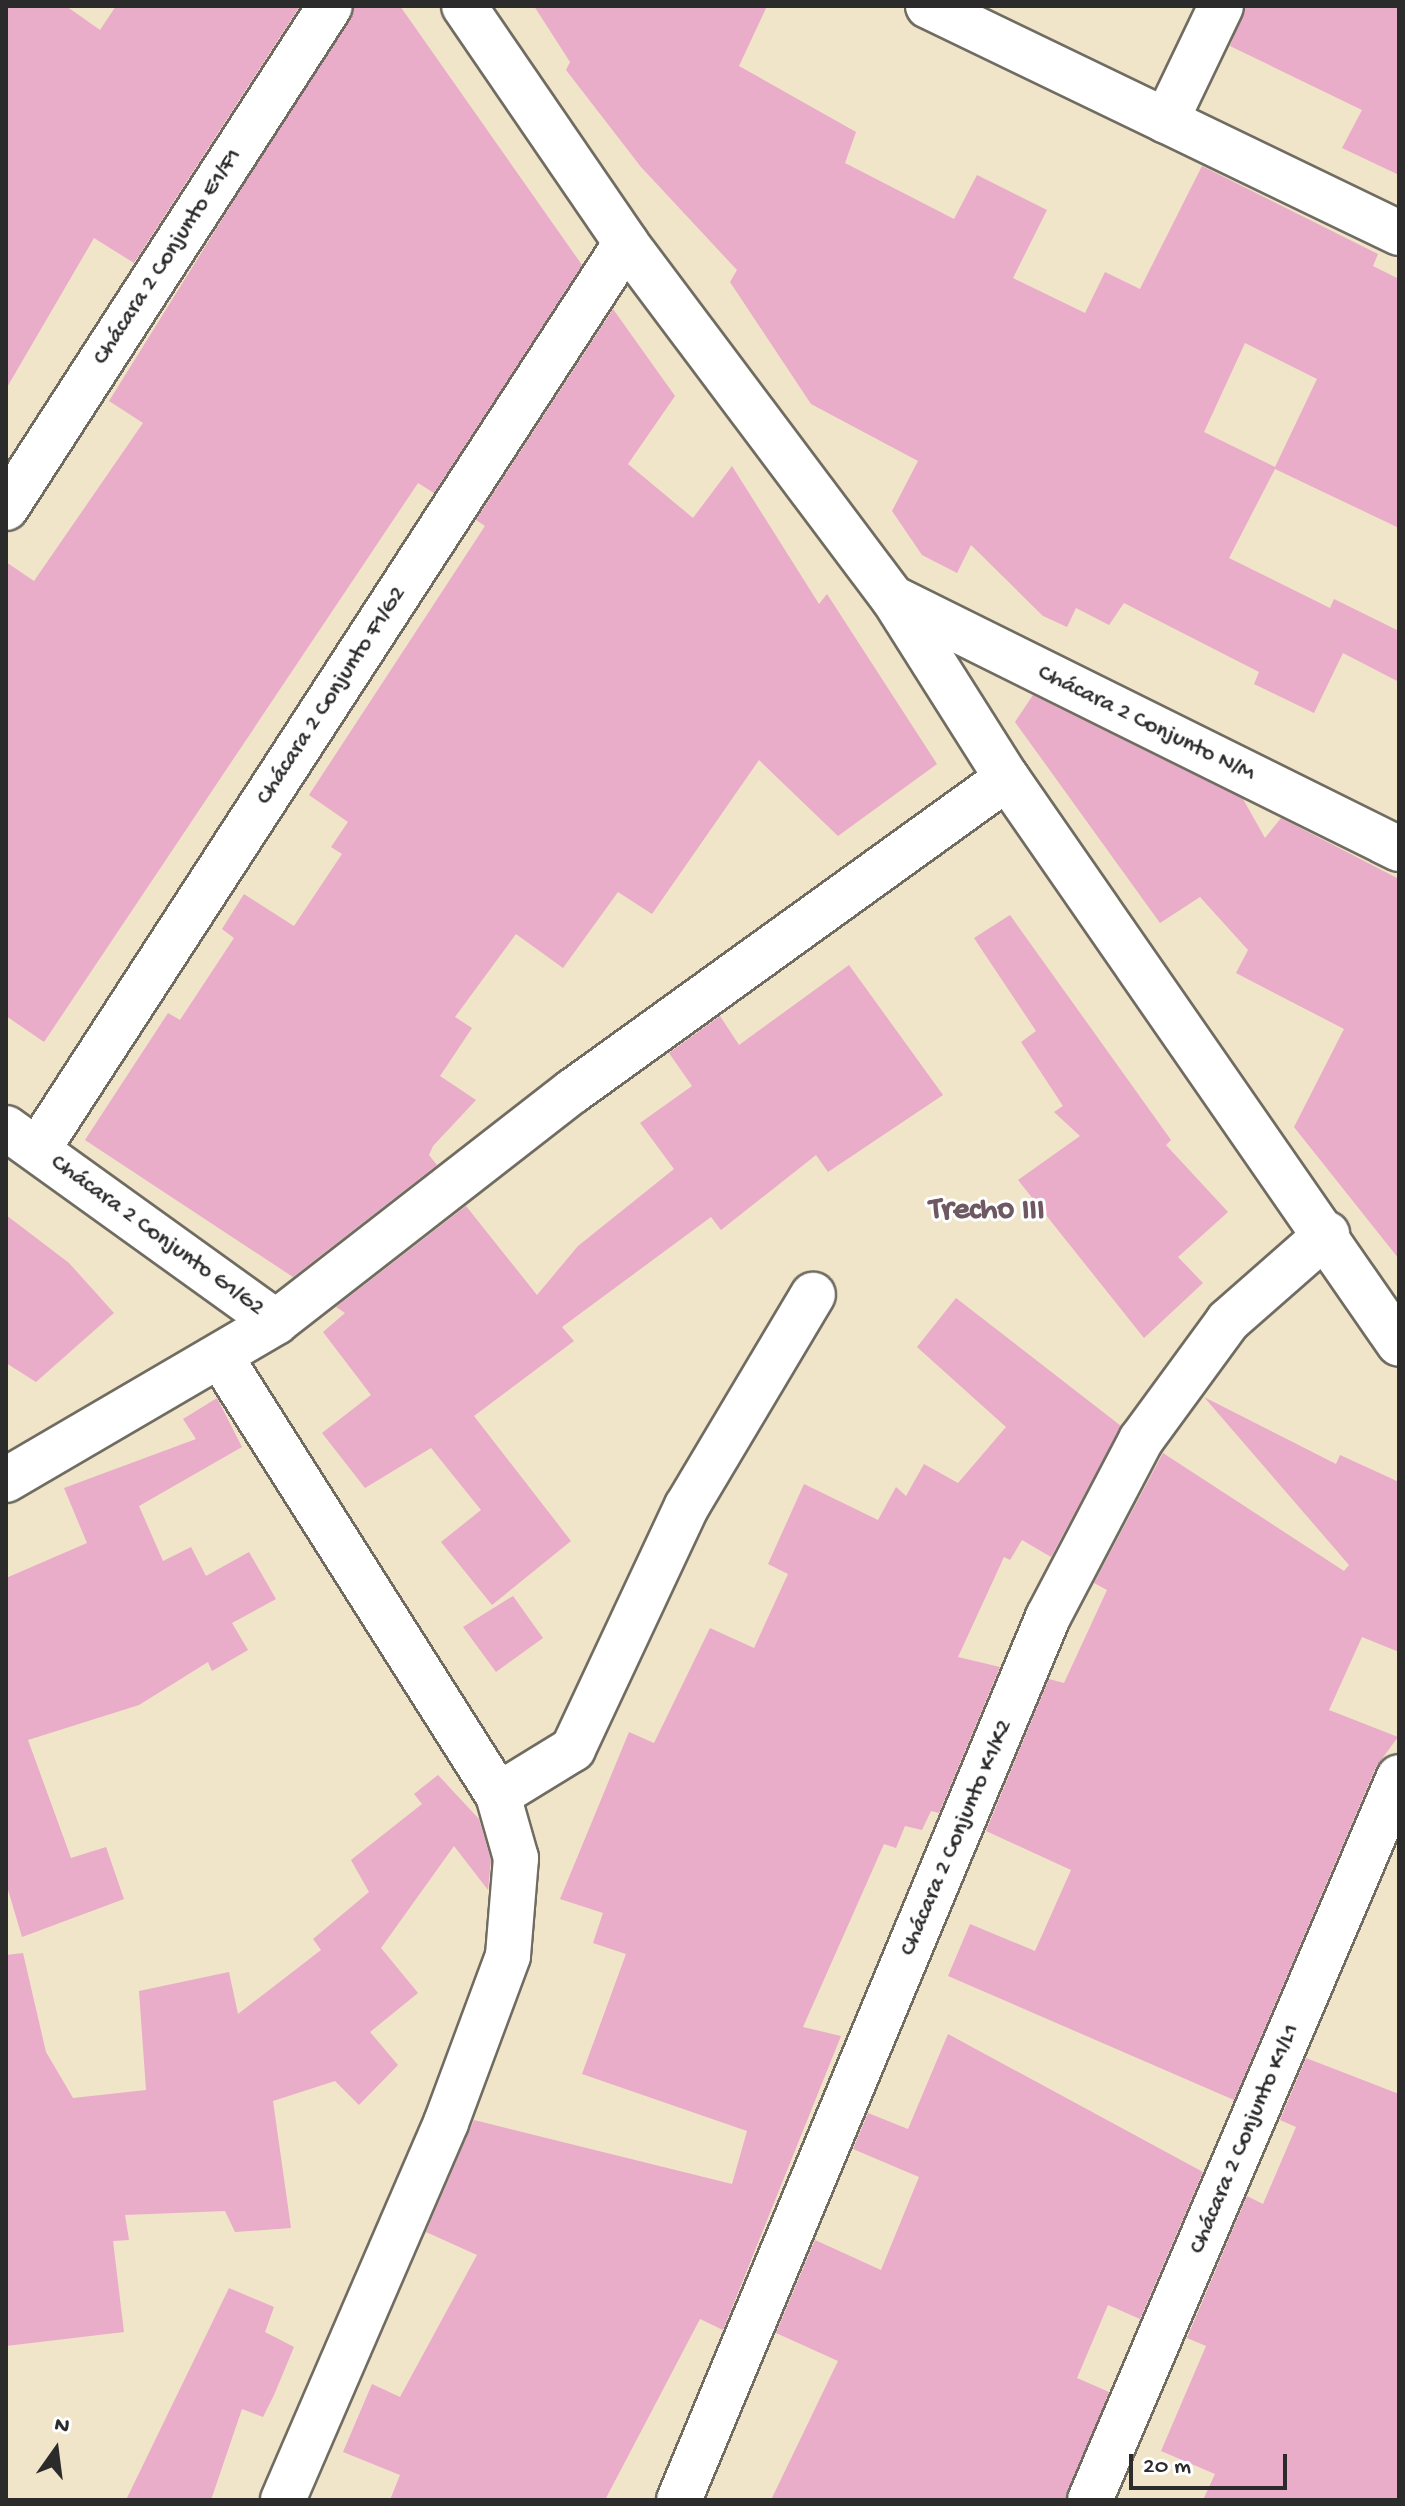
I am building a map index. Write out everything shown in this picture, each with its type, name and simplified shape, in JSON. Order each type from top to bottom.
[{"type":"street","name":"Chácara 2 Conjunto E1/F1","points":[[6,508],[330,6]]},
{"type":"street","points":[[464,6],[626,243],[893,598],[1007,778],[1327,1234],[1399,1344]]},
{"type":"street","points":[[928,6],[1399,233]]},
{"type":"street","points":[[1166,121],[1221,6]]},
{"type":"street","name":"Chácara 2 Conjunto F1/G2","points":[[22,1139],[626,243]]},
{"type":"street","name":"Chácara 2 Conjunto N/M","points":[[893,598],[1399,849]]},
{"type":"street","points":[[6,1480],[276,1322],[573,1091],[1007,778]]},
{"type":"street","name":"Chácara 2 Conjunto G1/G2","points":[[22,1139],[276,1322]]},
{"type":"street","name":"Chácara 2 Conjunto K1/K2","points":[[679,2500],[1048,1617],[1167,1404],[1228,1321],[1327,1234]]},
{"type":"street","points":[[498,1795],[573,1749],[687,1506],[813,1295]]},
{"type":"street","points":[[220,1356],[498,1795],[516,1858],[508,1956],[446,2123],[283,2500]]},
{"type":"street","name":"Chácara 2 Conjunto K1/L1","points":[[1090,2500],[1399,1777]]},
{"type":"building","points":[[6,6],[66,6],[100,30],[116,6],[300,6],[134,263],[94,238],[6,389]]},
{"type":"building","points":[[355,6],[400,6],[582,265],[434,493],[418,483],[44,1042],[6,1016],[6,562],[34,581],[143,423],[109,401]]},
{"type":"building","points":[[534,6],[767,6],[739,66],[856,132],[845,163],[954,219],[977,175],[1047,210],[1013,278],[1085,313],[1105,272],[1140,289],[1202,166],[1378,254],[1373,266],[1399,279],[1399,528],[1275,469],[1229,558],[1330,608],[1334,599],[1399,631],[1399,682],[1343,653],[1314,713],[1254,684],[1259,672],[1124,603],[1109,625],[1076,608],[1067,627],[1043,616],[971,545],[957,573],[922,555],[892,511],[918,461],[811,404],[730,282],[737,270],[641,167],[566,70],[570,62]],"holes":[[[1245,343],[1317,379],[1275,467],[1204,432]]]},
{"type":"building","points":[[1246,6],[1399,6],[1399,175],[1342,148],[1362,110],[1230,46]]},
{"type":"building","points":[[613,309],[675,396],[628,464],[693,518],[732,466],[819,604],[827,594],[937,764],[838,836],[759,760],[652,914],[618,892],[563,968],[516,934],[455,1017],[472,1028],[440,1076],[476,1100],[433,1146],[429,1155],[437,1165],[293,1277],[85,1140],[168,1013],[180,1020],[234,938],[222,929],[244,894],[294,926],[342,854],[331,847],[348,822],[309,795],[485,526],[476,520]]},
{"type":"building","points":[[1033,695],[1243,799],[1265,838],[1281,818],[1399,879],[1399,1259],[1294,1127],[1344,1029],[1236,973],[1248,950],[1200,897],[1160,923],[1015,722]]},
{"type":"building","points":[[1010,915],[1171,1140],[1166,1145],[1228,1212],[1178,1257],[1203,1283],[1144,1338],[1018,1180],[1080,1136],[1054,1112],[1063,1106],[1021,1042],[1036,1031],[974,938]]},
{"type":"building","points":[[849,965],[943,1095],[828,1172],[816,1155],[721,1230],[711,1217],[562,1327],[574,1341],[474,1416],[571,1541],[492,1605],[441,1542],[481,1510],[431,1448],[365,1488],[322,1433],[371,1395],[323,1332],[345,1313],[336,1307],[466,1206],[537,1295],[578,1246],[674,1169],[640,1123],[692,1086],[669,1053],[720,1016],[739,1045]]},
{"type":"building","points":[[6,1215],[69,1263],[114,1313],[36,1382],[6,1363]]},
{"type":"building","points":[[956,1298],[1121,1426],[1051,1557],[1022,1540],[1010,1560],[1004,1557],[958,1657],[1000,1667],[939,1813],[931,1811],[922,1830],[905,1826],[896,1848],[884,1844],[803,2027],[841,2036],[723,2330],[700,2319],[605,2500],[390,2500],[400,2475],[343,2452],[372,2384],[400,2397],[477,2255],[426,2232],[474,2120],[732,2184],[747,2131],[582,2074],[626,1954],[593,1943],[603,1913],[560,1899],[629,1732],[654,1743],[710,1628],[754,1648],[788,1574],[768,1564],[804,1484],[878,1520],[896,1487],[906,1496],[924,1464],[958,1483],[1006,1427],[917,1347]]},
{"type":"building","points":[[1204,1397],[1336,1464],[1340,1455],[1399,1482],[1399,1652],[1362,1637],[1329,1710],[1398,1737],[1376,1767],[1234,2100],[948,1976],[970,1924],[1035,1951],[1071,1870],[986,1831],[1049,1679],[1064,1683],[1107,1590],[1094,1583],[1163,1453],[1344,1571],[1349,1565]]},
{"type":"building","points":[[217,1398],[242,1447],[139,1506],[163,1561],[191,1547],[206,1576],[249,1552],[276,1599],[232,1623],[248,1650],[212,1671],[208,1662],[139,1705],[28,1740],[71,1858],[106,1847],[124,1899],[22,1937],[6,1883],[6,1578],[87,1543],[64,1488],[196,1439],[183,1419]]},
{"type":"building","points":[[513,1596],[543,1638],[496,1672],[463,1627]]},
{"type":"building","points":[[438,1775],[479,1819],[491,1860],[488,1890],[454,1846],[381,1948],[418,1993],[370,2032],[398,2065],[359,2105],[335,2081],[273,2101],[291,2228],[235,2232],[225,2211],[125,2215],[129,2240],[113,2241],[124,2332],[6,2346],[6,1955],[23,1953],[46,2052],[73,2098],[146,2090],[139,1991],[229,1972],[238,2014],[321,1950],[313,1939],[369,1892],[351,1860],[422,1804],[414,1794]]},
{"type":"building","points":[[948,2034],[1203,2172],[1140,2319],[1108,2305],[1077,2378],[1109,2392],[1066,2500],[771,2500],[838,2361],[776,2333],[815,2240],[881,2270],[919,2177],[853,2149],[868,2113],[908,2129]]},
{"type":"building","points":[[1306,2058],[1399,2094],[1399,2500],[1203,2500],[1215,2474],[1161,2451],[1206,2346],[1187,2338],[1247,2196],[1263,2204],[1296,2127],[1280,2120]]},
{"type":"building","points":[[229,2288],[274,2307],[265,2332],[294,2347],[274,2395],[263,2417],[242,2409],[211,2500],[126,2500]]},
{"type":"district","name":"Trecho III","points":[[987,1211]]}]
